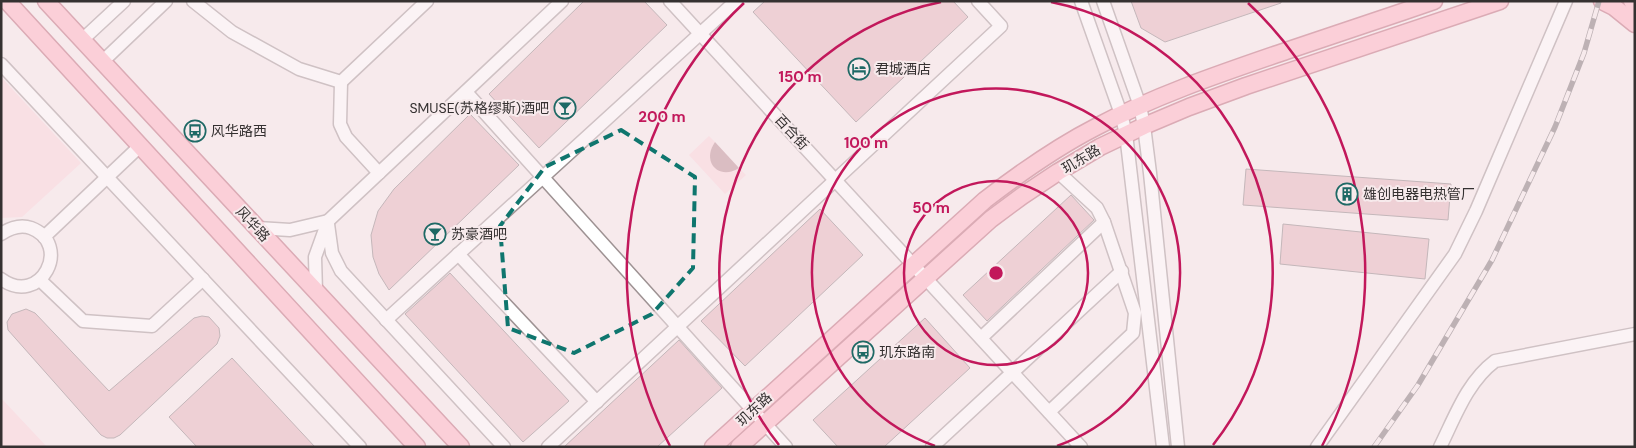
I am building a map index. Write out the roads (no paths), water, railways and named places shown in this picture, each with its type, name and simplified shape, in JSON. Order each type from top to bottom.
[{"type":"main road","points":[[8,1],[417,447]]},
{"type":"main road","name":"风华路","points":[[46,1],[461,447]]},
{"type":"main road","name":"玑东路","points":[[713,447],[984,200],[1015,177],[1094,128],[1121,114],[1240,66],[1434,1]]},
{"type":"main road","name":"玑东路","points":[[740,447],[991,219],[1058,172],[1100,147],[1189,107],[1246,86],[1500,1]]},
{"type":"main road","points":[[1602,1],[1614,7],[1635,24]]},
{"type":"main road","points":[[1632,1],[1635,6]]},
{"type":"street","points":[[82,40],[124,1]]},
{"type":"street","points":[[102,62],[166,1]]},
{"type":"street","points":[[193,1],[232,32],[299,69],[342,82]]},
{"type":"street","points":[[379,173],[346,137],[340,124],[342,82],[427,1]]},
{"type":"street","points":[[316,292],[316,257],[328,221],[562,1]]},
{"type":"street","name":"百合街","points":[[670,1],[1081,447]]},
{"type":"street","points":[[386,320],[736,1]]},
{"type":"street","points":[[548,447],[1001,26],[978,1]]},
{"type":"street","points":[[1081,1],[1121,114],[1126,134],[1164,447]]},
{"type":"street","points":[[1103,1],[1140,106],[1144,126],[1178,447]]},
{"type":"street","points":[[1317,447],[1455,254],[1476,211],[1566,1]]},
{"type":"street","points":[[1,64],[360,447]]},
{"type":"street","points":[[466,92],[786,447]]},
{"type":"street","points":[[44,237],[140,146]]},
{"type":"street","points":[[1049,412],[1133,333],[1135,312],[1104,222],[1096,208],[1058,172]]},
{"type":"street","points":[[258,228],[290,230],[328,221]]},
{"type":"street","points":[[328,221],[332,253],[341,271],[504,447]]},
{"type":"street","points":[[981,338],[1104,222]]},
{"type":"street","points":[[1,234],[8,229],[18,226],[36,230],[44,237],[49,245],[51,254],[50,264],[46,273],[32,285],[22,287],[11,285],[2,280]]},
{"type":"street","points":[[458,254],[596,402]]},
{"type":"street","points":[[932,447],[1122,271]]},
{"type":"street","points":[[40,280],[83,322],[152,326],[203,279]]},
{"type":"street","points":[[1440,447],[1472,384],[1484,369],[1494,361],[1635,334]]},
{"type":"railway","points":[[1374,447],[1418,385],[1492,260],[1555,127],[1584,53],[1599,1]]},
{"type":"place","name":"君城酒店","points":[[859,69]]},
{"type":"place","name":"SMUSE(苏格缪斯)酒吧","points":[[565,108]]},
{"type":"place","name":"风华路西","points":[[195,131]]},
{"type":"place","name":"雄创电器电热管厂","points":[[1347,194]]},
{"type":"place","name":"苏豪酒吧","points":[[435,234]]},
{"type":"place","name":"玑东路南","points":[[863,352]]}]
